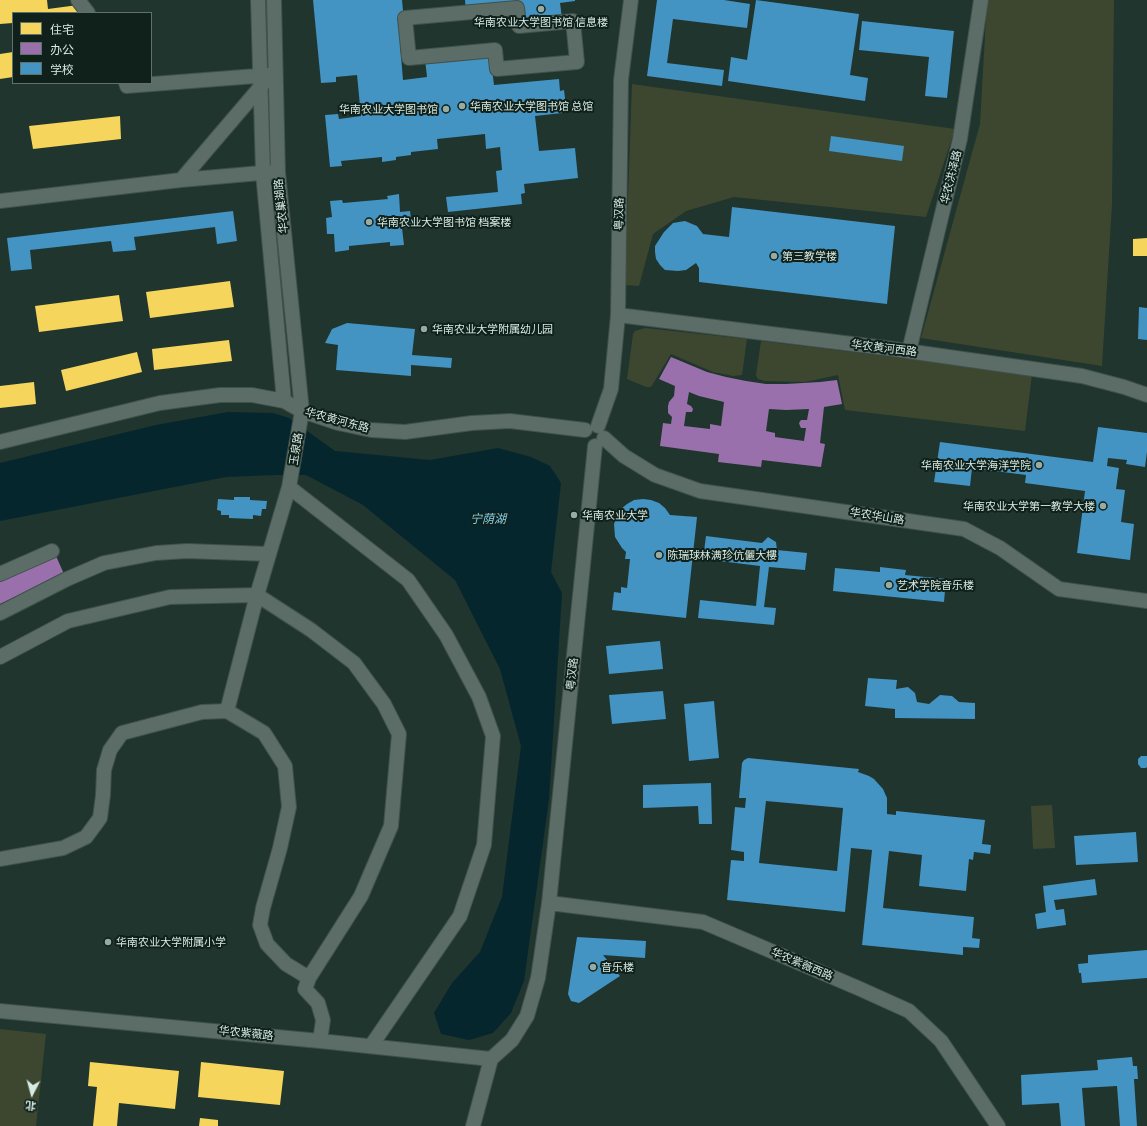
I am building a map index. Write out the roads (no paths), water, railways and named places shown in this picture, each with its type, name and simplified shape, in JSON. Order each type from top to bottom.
[{"type":"street","points":[[78,0],[87,12]]},
{"type":"street","name":"华农巢湖路","points":[[258,0],[263,173],[284,401]]},
{"type":"street","name":"华农巢湖路","points":[[274,0],[278,172],[302,411]]},
{"type":"street","name":"粤汉路","points":[[491,1059],[512,1040],[527,1016],[538,978],[550,903],[595,435],[611,389],[618,315],[621,80],[631,0]]},
{"type":"street","name":"华农洪泽路","points":[[909,351],[960,139],[981,0]]},
{"type":"street","points":[[517,8],[519,26],[573,21],[577,62],[497,69],[495,50],[408,58],[405,18],[517,8]]},
{"type":"street","points":[[126,84],[127,86],[260,81],[276,74]]},
{"type":"street","points":[[182,180],[260,81]]},
{"type":"street","points":[[0,201],[182,180],[278,172]]},
{"type":"street","name":"华农黄河西路","points":[[618,315],[909,351],[1082,376],[1124,387],[1147,396]]},
{"type":"street","name":"华农黄河东路","points":[[0,442],[160,403],[220,395],[252,395],[284,401],[302,411],[338,423],[371,430],[405,432],[472,423],[510,421],[595,435]]},
{"type":"street","name":"玉泉路","points":[[227,711],[257,595],[289,487],[302,411]]},
{"type":"street","name":"华农华山路","points":[[595,435],[624,456],[655,475],[700,491],[964,529],[1000,548],[1059,589],[1147,601]]},
{"type":"street","points":[[289,487],[408,580],[446,635],[479,697],[494,736],[484,845],[460,916],[371,1046]]},
{"type":"street","points":[[0,574],[52,551]]},
{"type":"street","points":[[0,613],[104,562],[156,553],[187,551],[269,554]]},
{"type":"street","points":[[0,657],[68,621],[170,597],[257,595],[310,630],[354,664],[384,704],[399,734],[391,826],[361,896],[309,978],[305,989],[318,1003],[323,1020],[320,1041]]},
{"type":"street","points":[[0,859],[63,848],[86,837],[100,818],[104,770],[110,750],[122,733],[202,712],[227,711],[264,732],[285,766],[289,807],[260,925],[267,944],[286,964],[309,978]]},
{"type":"street","name":"华农紫薇西路","points":[[550,903],[703,922],[908,1011],[941,1041],[998,1126]]},
{"type":"street","name":"华农紫薇路","points":[[0,1011],[320,1041],[491,1059]]},
{"type":"street","points":[[473,1126],[491,1059]]},
{"type":"water","name":"宁荫湖","points":[[228,412],[273,413],[289,418],[335,451],[430,460],[498,448],[531,457],[550,466],[561,483],[551,572],[562,593],[549,799],[524,981],[511,1013],[493,1033],[469,1040],[441,1034],[434,1013],[452,983],[480,952],[502,897],[521,746],[500,669],[455,580],[363,505],[306,475],[226,477],[0,521],[0,463],[156,425]]},
{"type":"place","name":"华南农业大学图书馆 信息楼","points":[[541,9]]},
{"type":"place","name":"华南农业大学图书馆 总馆","points":[[462,106]]},
{"type":"place","name":"华南农业大学图书馆","points":[[446,109]]},
{"type":"place","name":"华南农业大学图书馆 档案楼","points":[[369,222]]},
{"type":"place","name":"第三教学楼","points":[[774,256]]},
{"type":"place","name":"华南农业大学附属幼儿园","points":[[424,329]]},
{"type":"place","name":"华南农业大学海洋学院","points":[[1039,465]]},
{"type":"place","name":"华南农业大学第一教学大楼","points":[[1103,506]]},
{"type":"place","name":"华南农业大学","points":[[574,515]]},
{"type":"place","name":"陈瑞球林满珍伉儷大樓","points":[[659,555]]},
{"type":"place","name":"艺术学院音乐楼","points":[[889,585]]},
{"type":"place","name":"华南农业大学附属小学","points":[[108,942]]},
{"type":"place","name":"音乐楼","points":[[593,967]]}]
